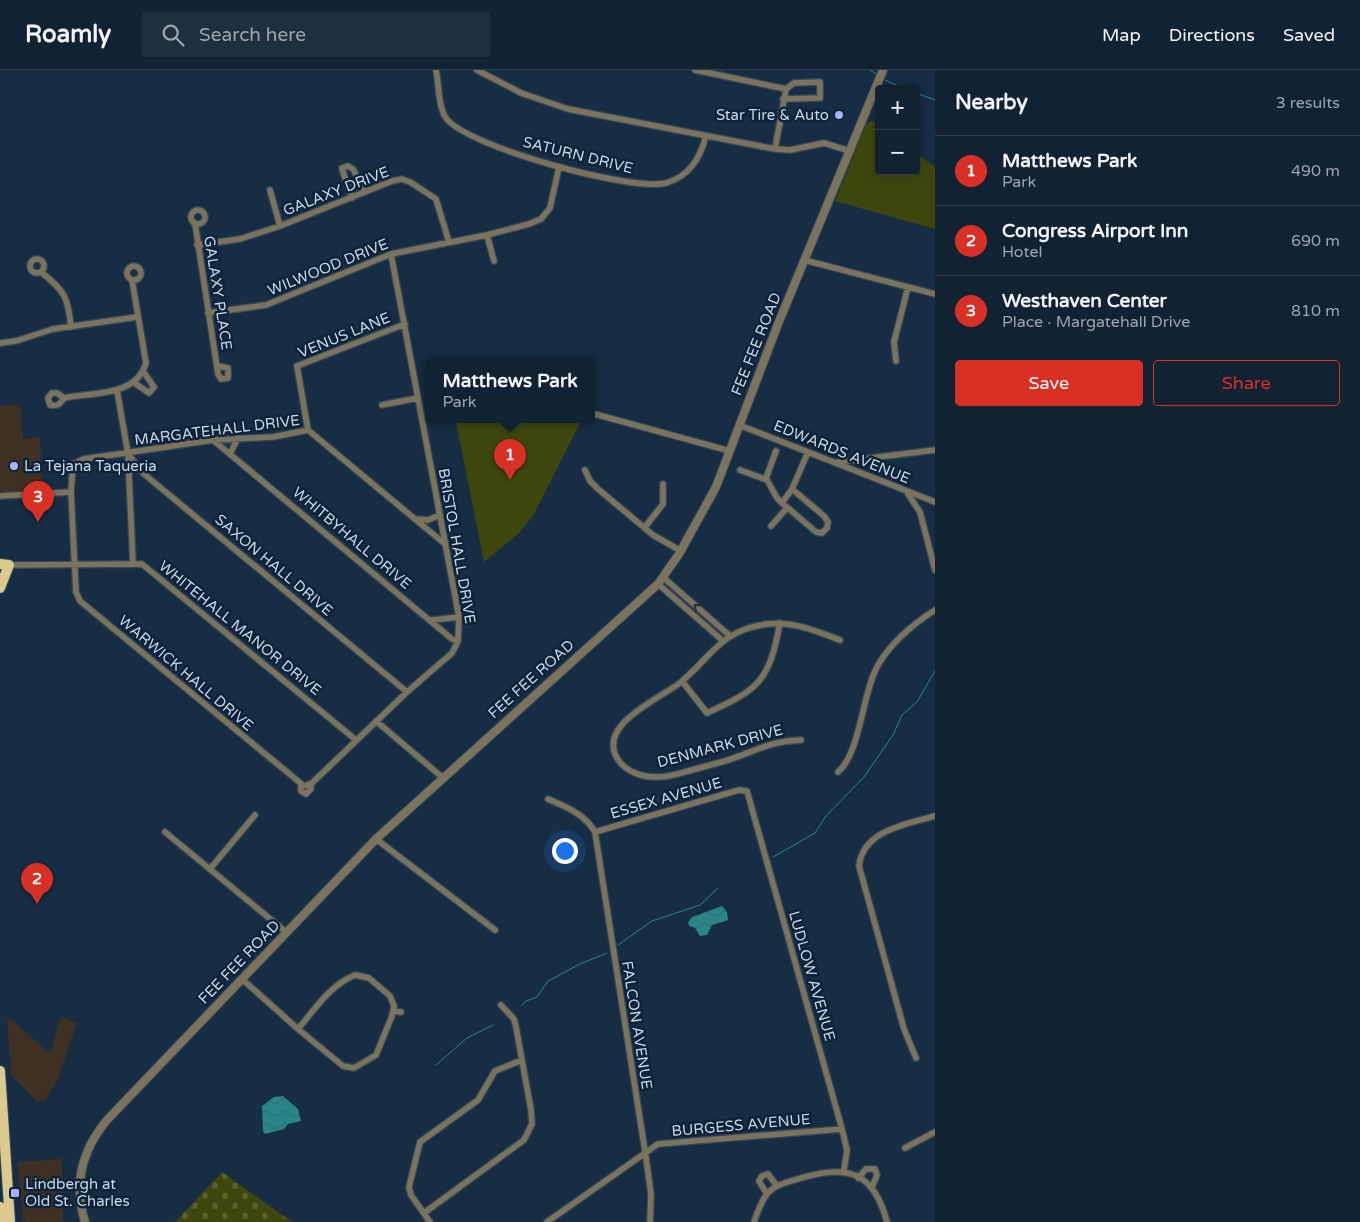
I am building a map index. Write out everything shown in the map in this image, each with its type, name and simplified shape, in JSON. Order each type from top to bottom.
[{"type":"highway","points":[[0,588],[4,564]]},
{"type":"highway","points":[[0,1071],[5,1208],[10,1222]]},
{"type":"highway","points":[[0,1222],[5,1208]]},
{"type":"highway","points":[[5,1208],[18,1222]]},
{"type":"street","points":[[477,70],[506,86],[550,104],[775,149],[790,150],[824,143],[850,151]]},
{"type":"street","points":[[694,70],[786,88]]},
{"type":"street","name":"FEE FEE ROAD","points":[[85,1222],[78,1197],[81,1170],[93,1139],[107,1120],[376,838],[661,581],[681,551],[716,487],[804,260],[883,70]]},
{"type":"street","name":"SATURN DRIVE","points":[[437,71],[443,110],[450,122],[507,150],[559,167],[640,183],[661,184],[680,178],[690,170],[700,155],[706,136]]},
{"type":"street","points":[[775,149],[783,99],[786,88],[794,83],[820,82],[820,98],[783,99]]},
{"type":"street","points":[[352,198],[342,168],[348,166],[353,169],[365,192]]},
{"type":"street","name":"WILWOOD DRIVE","points":[[208,313],[266,305],[391,254],[487,235],[529,224],[544,217],[550,208],[559,167]]},
{"type":"street","name":"GALAXY DRIVE","points":[[197,245],[240,240],[402,179],[430,194],[440,205],[448,242]]},
{"type":"street","points":[[270,190],[280,226]]},
{"type":"street","name":"GALAXY PLACE","points":[[195,223],[197,245],[218,366]]},
{"type":"street","points":[[487,235],[494,261]]},
{"type":"street","name":"BRISTOL HALL DRIVE","points":[[302,785],[301,791],[306,794],[311,789],[311,784],[356,740],[452,653],[458,641],[459,618],[391,254]]},
{"type":"street","points":[[804,260],[935,294]]},
{"type":"street","points":[[42,272],[54,281],[64,293],[68,304],[71,327]]},
{"type":"street","points":[[64,398],[117,390],[133,382],[143,372],[146,362],[132,280]]},
{"type":"street","points":[[896,361],[894,342],[908,287]]},
{"type":"street","points":[[0,343],[16,341],[39,332],[137,317]]},
{"type":"street","name":"VENUS LANE","points":[[308,430],[297,366],[405,324]]},
{"type":"street","points":[[133,382],[144,391],[149,392],[153,390],[152,381],[143,372]]},
{"type":"street","points":[[117,390],[128,454],[133,564]]},
{"type":"street","points":[[382,405],[418,398]]},
{"type":"street","points":[[595,414],[730,451]]},
{"type":"street","name":"EDWARDS AVENUE","points":[[739,425],[935,502]]},
{"type":"street","name":"MARGATEHALL DRIVE","points":[[72,464],[84,460],[213,440],[273,437],[308,430],[445,544]]},
{"type":"street","points":[[230,454],[238,438]]},
{"type":"street","name":"WHITBYHALL DRIVE","points":[[213,440],[432,620],[452,639],[458,641]]},
{"type":"street","points":[[835,463],[935,450]]},
{"type":"street","points":[[776,451],[766,476],[777,498],[816,532],[822,533],[827,528],[828,522],[824,516],[792,489]]},
{"type":"street","points":[[782,503],[792,489],[808,452]]},
{"type":"street","name":"SAXON HALL DRIVE","points":[[128,454],[144,474],[407,692]]},
{"type":"street","name":"WARWICK HALL DRIVE","points":[[72,464],[76,592],[80,601],[302,785]]},
{"type":"street","points":[[585,470],[592,484],[644,527],[681,551]]},
{"type":"street","points":[[740,470],[767,480]]},
{"type":"street","points":[[644,527],[663,504],[663,484]]},
{"type":"street","points":[[905,490],[913,498],[920,512],[935,570]]},
{"type":"street","points":[[0,496],[72,492]]},
{"type":"street","points":[[771,526],[788,508]]},
{"type":"street","points":[[414,519],[428,520],[440,515]]},
{"type":"street","name":"WHITEHALL MANOR DRIVE","points":[[4,564],[75,566],[142,564],[356,740]]},
{"type":"street","points":[[661,581],[729,636]]},
{"type":"street","points":[[661,581],[722,640]]},
{"type":"street","points":[[838,772],[848,758],[877,667],[913,624],[935,610]]},
{"type":"street","points":[[432,620],[459,618]]},
{"type":"street","points":[[780,623],[771,664],[753,689],[742,697],[707,713],[682,681],[722,640],[729,636],[766,624],[780,623],[796,625],[840,640]]},
{"type":"street","name":"DENMARK DRIVE","points":[[682,681],[658,698],[637,709],[624,722],[614,743],[615,754],[620,763],[633,772],[644,776],[671,776],[727,760],[764,745],[801,740]]},
{"type":"street","points":[[376,721],[442,777]]},
{"type":"street","name":"ESSEX AVENUE","points":[[595,832],[744,790]]},
{"type":"street","name":"LUDLOW AVENUE","points":[[744,790],[747,791],[842,1129],[847,1150],[844,1170]]},
{"type":"street","points":[[548,799],[578,814],[587,821],[595,832]]},
{"type":"street","points":[[210,869],[255,815]]},
{"type":"street","points":[[916,1058],[904,1029],[859,866],[865,848],[881,834],[898,826],[935,816]]},
{"type":"street","points":[[165,832],[286,932]]},
{"type":"street","name":"FALCON AVENUE","points":[[595,832],[645,1151],[650,1194],[650,1222]]},
{"type":"street","points":[[376,838],[495,930]]},
{"type":"street","points":[[242,979],[298,1029],[343,1066],[354,1068],[376,1055],[394,1011],[390,996],[369,978],[355,975],[343,980],[329,991],[298,1029]]},
{"type":"street","points":[[424,1213],[524,1140],[530,1132],[532,1110],[514,1019],[501,1005]]},
{"type":"street","points":[[394,1011],[402,1012]]},
{"type":"street","points":[[430,1222],[411,1195],[409,1187],[420,1142],[478,1100],[495,1071],[522,1060]]},
{"type":"street","name":"BURGESS AVENUE","points":[[548,1222],[645,1151],[658,1144],[842,1129]]},
{"type":"street","points":[[904,1148],[935,1132]]},
{"type":"street","points":[[858,1178],[866,1169],[875,1169],[878,1176],[872,1187]]},
{"type":"street","points":[[754,1222],[767,1194],[777,1186],[822,1172],[844,1170],[872,1187],[888,1222]]},
{"type":"street","points":[[767,1194],[760,1181],[762,1176],[768,1174],[777,1186]]},
{"type":"shaded area","points":[[20,404],[23,439],[40,437],[42,490],[0,493],[0,406]]},
{"type":"shaded area","points":[[61,1016],[77,1023],[58,1080],[44,1101],[36,1101],[11,1075],[7,1019],[13,1021],[50,1053]]},
{"type":"shaded area","points":[[62,1159],[63,1222],[27,1222],[23,1220],[17,1162]]},
{"type":"green space","points":[[871,121],[875,122],[875,175],[920,175],[920,156],[935,167],[935,229],[835,201],[866,124]]},
{"type":"green space","points":[[456,423],[580,423],[533,516],[518,534],[484,562]]},
{"type":"green space","points":[[222,1172],[292,1222],[175,1222]]},
{"type":"water","points":[[722,906],[727,912],[728,920],[712,925],[707,935],[700,936],[695,928],[689,926],[688,923],[692,917]]},
{"type":"water","points":[[283,1096],[298,1109],[301,1121],[288,1124],[284,1129],[265,1134],[263,1131],[262,1106],[274,1097]]},
{"type":"waterway","points":[[870,70],[878,75]]},
{"type":"waterway","points":[[883,79],[896,85]]},
{"type":"waterway","points":[[920,94],[935,100]]},
{"type":"waterway","points":[[773,857],[815,833],[826,816],[864,777],[893,735],[902,715],[917,702],[935,671]]},
{"type":"waterway","points":[[618,945],[652,921],[700,905],[718,888]]},
{"type":"waterway","points":[[521,1006],[526,1001],[537,997],[548,981],[580,964],[607,953]]},
{"type":"waterway","points":[[436,1065],[467,1038],[493,1025]]},
{"type":"place","name":"Star Tire & Auto","points":[[839,115]]},
{"type":"place","name":"La Tejana Taqueria","points":[[14,466]]},
{"type":"place","name":"Matthews Park","points":[[510,480]]},
{"type":"place","name":"Westhaven Center","points":[[38,522]]},
{"type":"place","name":"Congress Airport Inn","points":[[37,904]]},
{"type":"place","name":"Lindbergh at Old St. Charles","points":[[15,1193]]}]
